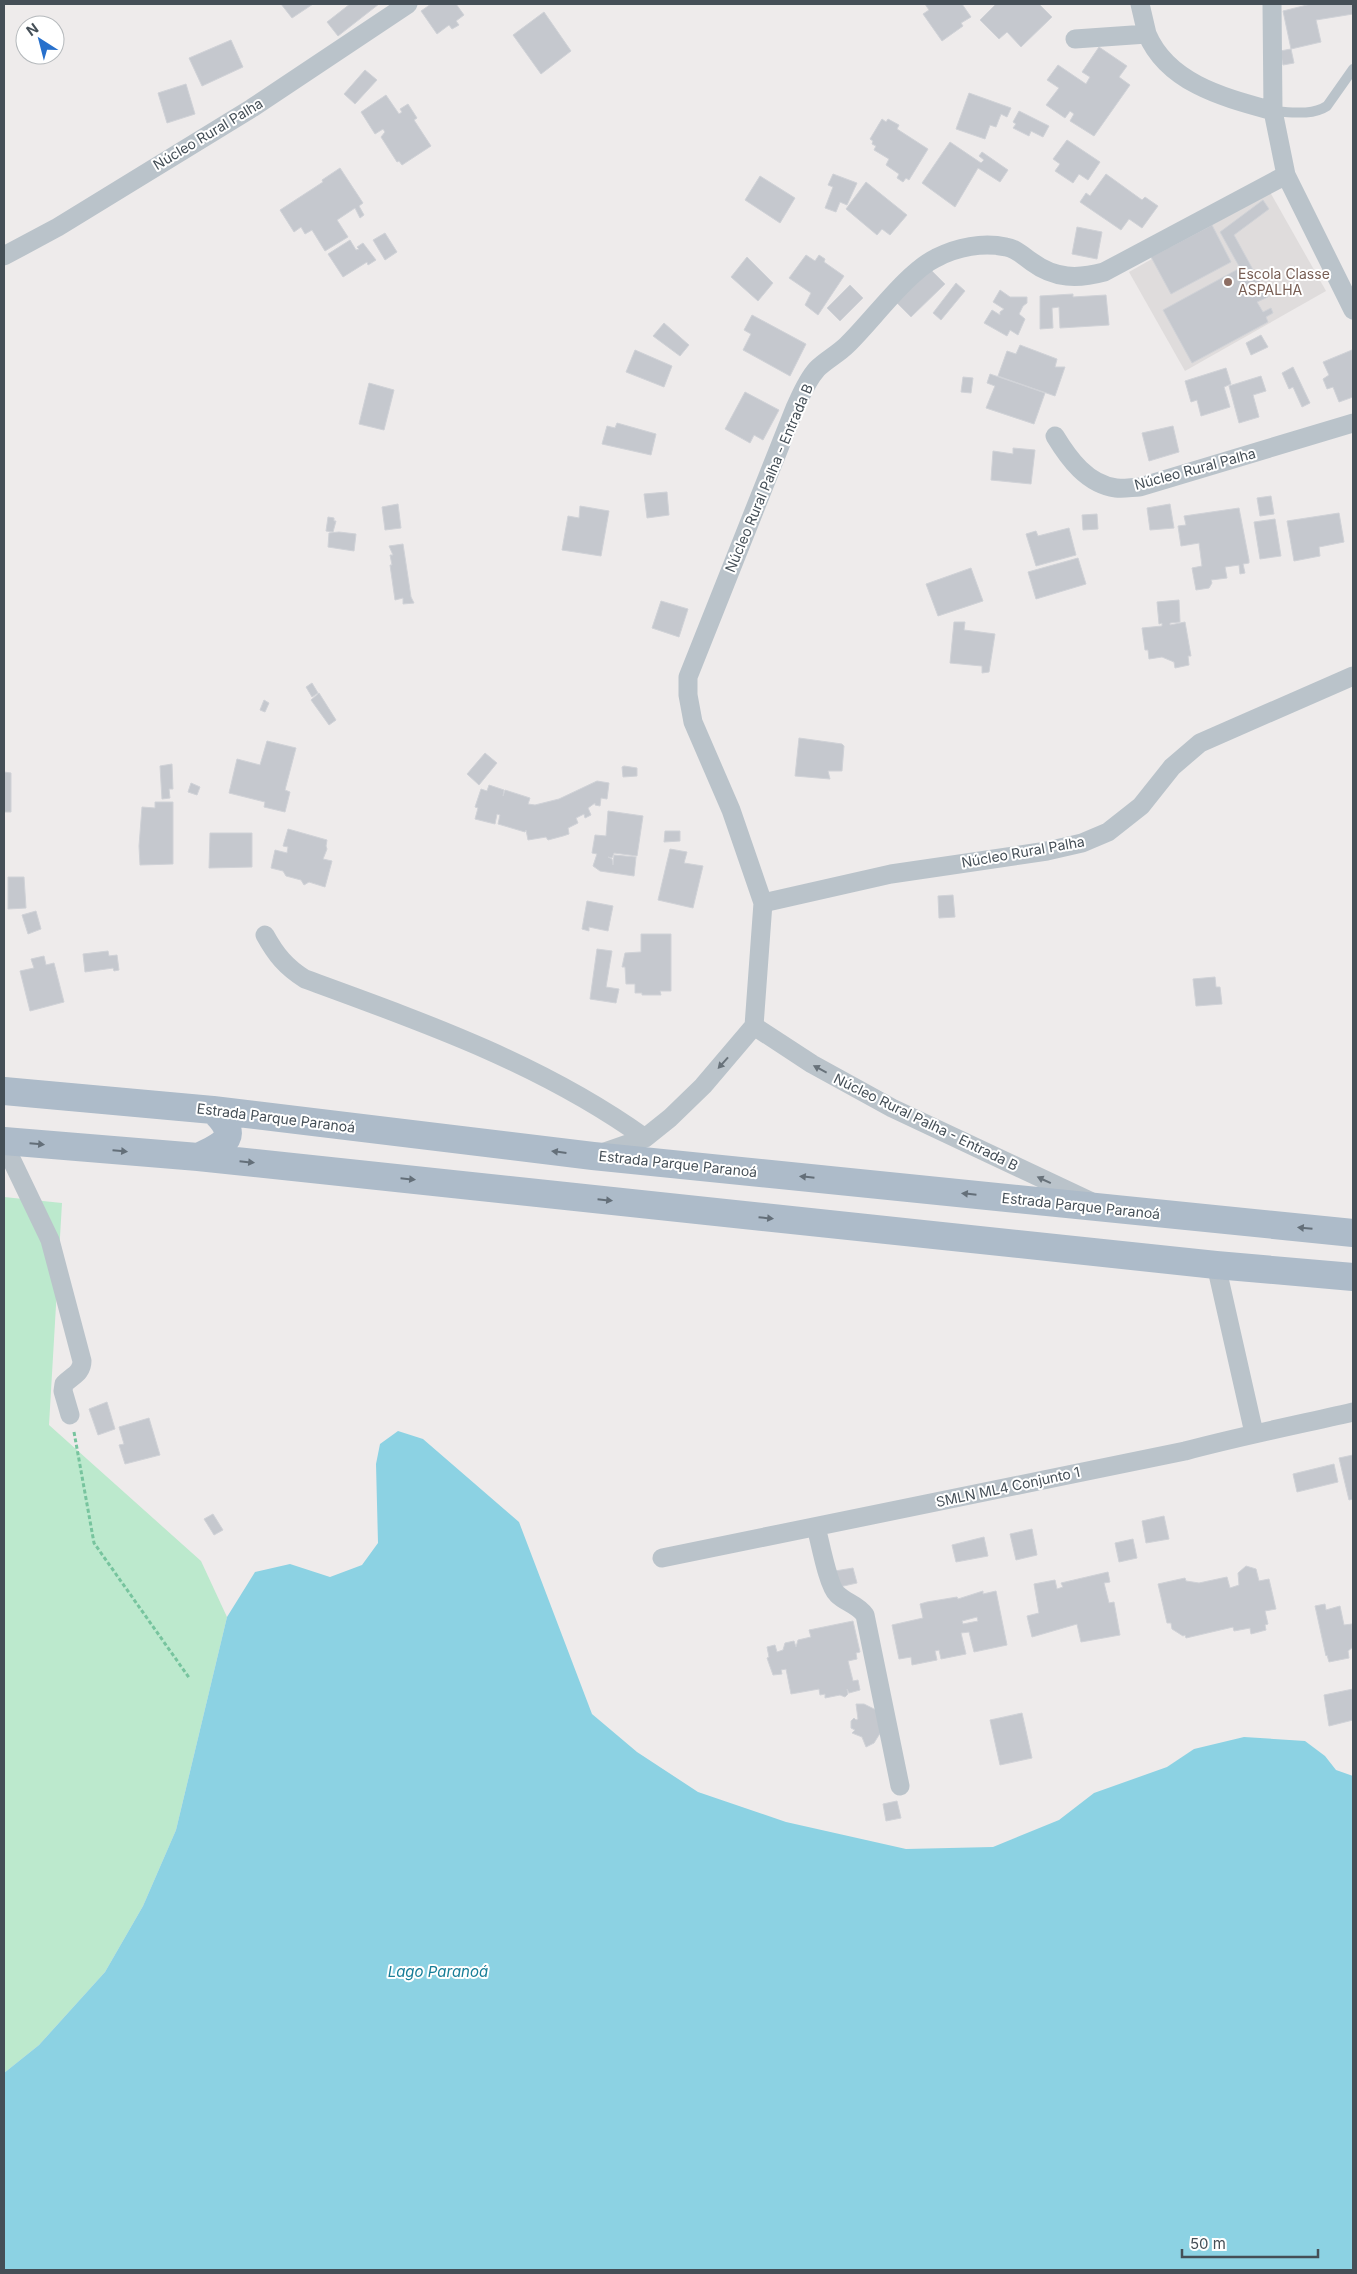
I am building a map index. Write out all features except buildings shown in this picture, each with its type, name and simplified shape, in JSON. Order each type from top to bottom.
[{"type":"main road","name":"Estrada Parque Paranoá","points":[[4,1091],[213,1110],[593,1156],[1353,1233]]},
{"type":"main road","points":[[198,1157],[224,1144],[228,1135],[228,1126],[213,1110]]},
{"type":"main road","points":[[4,1143],[198,1157],[1216,1266],[1353,1277]]},
{"type":"street","name":"Núcleo Rural Palha","points":[[4,256],[58,227],[252,108],[408,4]]},
{"type":"street","points":[[1272,4],[1273,111],[1286,175],[1353,310]]},
{"type":"street","points":[[1075,39],[1144,15],[1160,58],[1182,75],[1201,87],[1226,97],[1273,111]]},
{"type":"street","name":"Núcleo Rural Palha - Entrada B","points":[[1104,1207],[892,1108],[812,1064],[754,1026],[763,903],[731,810],[693,722],[688,695],[688,677],[794,408],[808,382],[818,368],[846,346],[918,269],[936,258],[961,248],[1006,247],[1018,251],[1045,270],[1065,277],[1083,277],[1104,272],[1286,175]]},
{"type":"street","name":"Núcleo Rural Palha","points":[[1055,436],[1071,462],[1091,479],[1116,488],[1140,487],[1353,423]]},
{"type":"street","name":"Núcleo Rural Palha","points":[[763,903],[891,874],[1082,844],[1108,832],[1141,806],[1186,753],[1200,743],[1353,676]]},
{"type":"street","points":[[265,935],[275,954],[288,968],[305,979],[442,1029],[550,1078],[609,1112],[645,1138]]},
{"type":"street","points":[[593,1156],[645,1138],[670,1118],[703,1086],[754,1026]]},
{"type":"street","points":[[4,1143],[50,1240],[82,1361],[82,1367],[78,1373],[64,1384],[63,1391],[70,1415]]},
{"type":"street","points":[[1216,1266],[1254,1433]]},
{"type":"street","name":"SMLN ML4 Conjunto 1","points":[[662,1558],[1185,1451],[1254,1433],[1278,1430],[1353,1412]]},
{"type":"street","points":[[816,1526],[833,1589],[845,1600],[859,1606],[865,1615],[900,1786]]},
{"type":"lane","points":[[1273,111],[1314,112],[1321,109],[1331,100],[1353,69]]},
{"type":"path","points":[[70,1415],[94,1543],[190,1678]]},
{"type":"shaded area","name":"Escola Classe ASPALHA","points":[[1270,192],[1326,291],[1185,371],[1129,272]]},
{"type":"green space","points":[[4,1197],[62,1203],[49,1425],[201,1561],[227,1617],[176,1830],[143,1906],[105,1972],[39,2045],[4,2073]]},
{"type":"water","name":"Lago Paranoá","points":[[398,1431],[423,1439],[519,1522],[592,1714],[637,1752],[698,1792],[786,1822],[906,1849],[993,1847],[1059,1820],[1094,1793],[1167,1767],[1194,1749],[1244,1737],[1305,1741],[1325,1756],[1336,1770],[1353,1776],[1353,2270],[4,2270],[4,2073],[39,2045],[105,1972],[143,1906],[176,1830],[227,1617],[255,1572],[290,1564],[330,1577],[362,1565],[378,1543],[376,1464],[380,1444]]},
{"type":"place","name":"Escola Classe ASPALHA","points":[[1228,282]]}]
